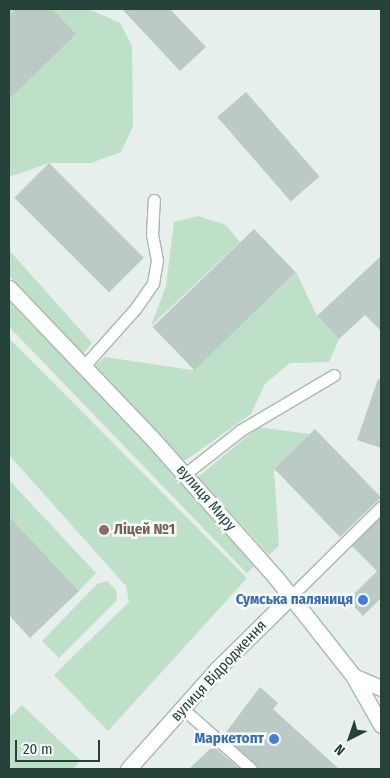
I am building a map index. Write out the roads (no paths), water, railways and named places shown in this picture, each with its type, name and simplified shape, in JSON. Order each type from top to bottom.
[{"type":"street","name":"вулиця Миру","points":[[9,288],[185,474],[291,596],[354,676],[381,725]]},
{"type":"street","name":"вулиця Відродження","points":[[128,769],[182,708],[291,596]]},
{"type":"street","points":[[354,676],[381,688]]},
{"type":"lane","points":[[84,366],[135,309],[153,282],[157,260],[152,235],[154,200]]},
{"type":"lane","points":[[185,474],[241,430],[334,375]]},
{"type":"lane","points":[[291,596],[381,507]]},
{"type":"lane","points":[[182,708],[251,769]]},
{"type":"place","name":"Ліцей №1","points":[[104,530]]},
{"type":"place","name":"Сумська паляниця","points":[[363,600]]},
{"type":"place","name":"Маркетопт","points":[[274,739]]}]
